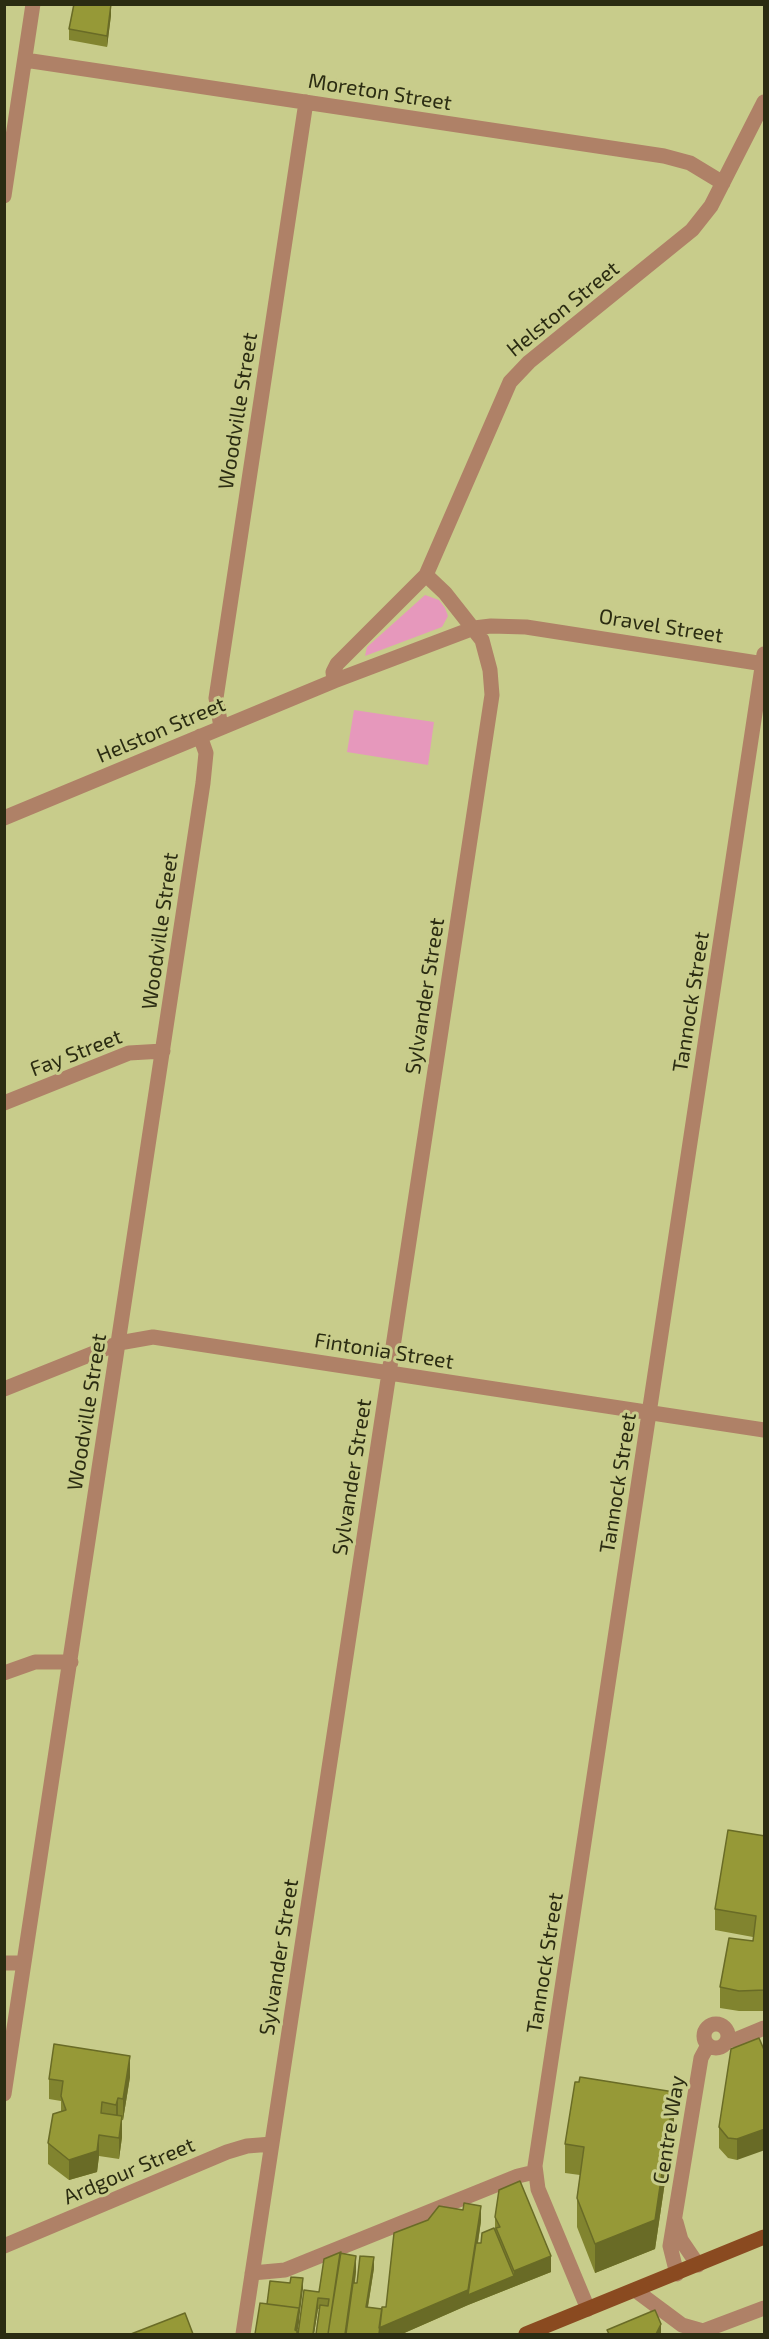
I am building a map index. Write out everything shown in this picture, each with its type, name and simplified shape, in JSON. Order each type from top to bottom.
[{"type":"main road","points":[[526,2334],[765,2237]]},
{"type":"street","points":[[4,196],[33,4]]},
{"type":"street","name":"Moreton Street","points":[[25,60],[664,156],[690,163],[723,183]]},
{"type":"street","name":"Woodville Street","points":[[222,727],[216,698],[306,102]]},
{"type":"street","name":"Helston Street","points":[[334,681],[333,672],[337,664],[426,576],[510,382],[529,362],[692,230],[711,206],[765,102]]},
{"type":"street","name":"Sylvander Street","points":[[243,2334],[492,695],[487,653],[474,628],[433,579],[426,576]]},
{"type":"street","name":"Helston Street","points":[[4,818],[334,681],[474,628],[507,626],[550,630]]},
{"type":"street","name":"Oravel Street","points":[[550,630],[764,660]]},
{"type":"street","name":"Tannock Street","points":[[588,2309],[538,2189],[535,2172],[764,660]]},
{"type":"street","name":"Woodville Street","points":[[4,2094],[205,766],[206,753],[200,736]]},
{"type":"street","name":"Fay Street","points":[[4,1103],[129,1053],[163,1051]]},
{"type":"street","name":"Fintonia Street","points":[[4,1389],[119,1343],[153,1336],[765,1430]]},
{"type":"street","points":[[4,1673],[35,1662],[71,1662]]},
{"type":"street","points":[[4,1963],[24,1964]]},
{"type":"street","points":[[728,2040],[726,2029],[713,2024],[706,2029],[704,2034],[708,2045],[719,2048],[728,2040],[735,2040],[765,2028]]},
{"type":"street","name":"Centre Way","points":[[677,2274],[670,2246],[676,2222],[701,2058],[708,2045]]},
{"type":"street","name":"Ardgour Street","points":[[4,2246],[227,2152],[247,2145],[272,2144]]},
{"type":"street","points":[[252,2273],[285,2270],[518,2176],[535,2172]]},
{"type":"street","points":[[676,2222],[681,2240],[698,2265]]},
{"type":"street","points":[[635,2290],[682,2325],[703,2331],[765,2308]]},
{"type":"shaded area","points":[[425,595],[439,600],[445,608],[448,616],[442,627],[365,656],[367,647]]},
{"type":"shaded area","points":[[354,710],[434,722],[428,765],[347,752]]},
{"type":"building","points":[[74,4],[111,4],[107,36],[69,29]]},
{"type":"building","points":[[728,1830],[765,1836],[765,1990],[739,1991],[720,1987],[729,1938],[753,1941],[756,1916],[715,1909]]},
{"type":"building","points":[[759,2038],[765,2052],[765,2129],[737,2139],[728,2138],[719,2127],[731,2049]]},
{"type":"building","points":[[54,2044],[130,2056],[123,2099],[118,2098],[116,2105],[102,2102],[101,2113],[122,2116],[119,2138],[99,2135],[97,2151],[69,2160],[48,2143],[53,2114],[66,2110],[61,2096],[63,2081],[49,2079]]},
{"type":"building","points":[[580,2077],[674,2092],[655,2220],[595,2244],[577,2198],[584,2147],[565,2144],[575,2082],[579,2082]]},
{"type":"building","points":[[520,2181],[551,2256],[514,2271],[496,2228],[500,2227],[495,2217],[499,2190]]},
{"type":"building","points":[[464,2203],[481,2206],[468,2290],[379,2328],[382,2307],[386,2307],[394,2233],[428,2220],[439,2206],[463,2210]]},
{"type":"building","points":[[494,2228],[514,2276],[468,2295],[476,2243],[481,2243],[482,2233]]},
{"type":"building","points":[[341,2252],[328,2334],[316,2334],[320,2305],[328,2306],[329,2299],[318,2298],[313,2334],[298,2334],[304,2290],[319,2292],[324,2259]]},
{"type":"building","points":[[340,2253],[356,2256],[345,2334],[328,2334]]},
{"type":"building","points":[[360,2256],[374,2257],[366,2307],[382,2309],[379,2334],[346,2334],[353,2283],[357,2283]]},
{"type":"building","points":[[291,2277],[303,2278],[299,2310],[299,2308],[267,2304],[270,2281],[290,2283]]},
{"type":"building","points":[[260,2303],[299,2308],[295,2330],[297,2334],[255,2334]]},
{"type":"building","points":[[655,2310],[661,2324],[656,2334],[609,2334],[607,2330]]},
{"type":"building","points":[[185,2313],[193,2334],[131,2334]]}]
